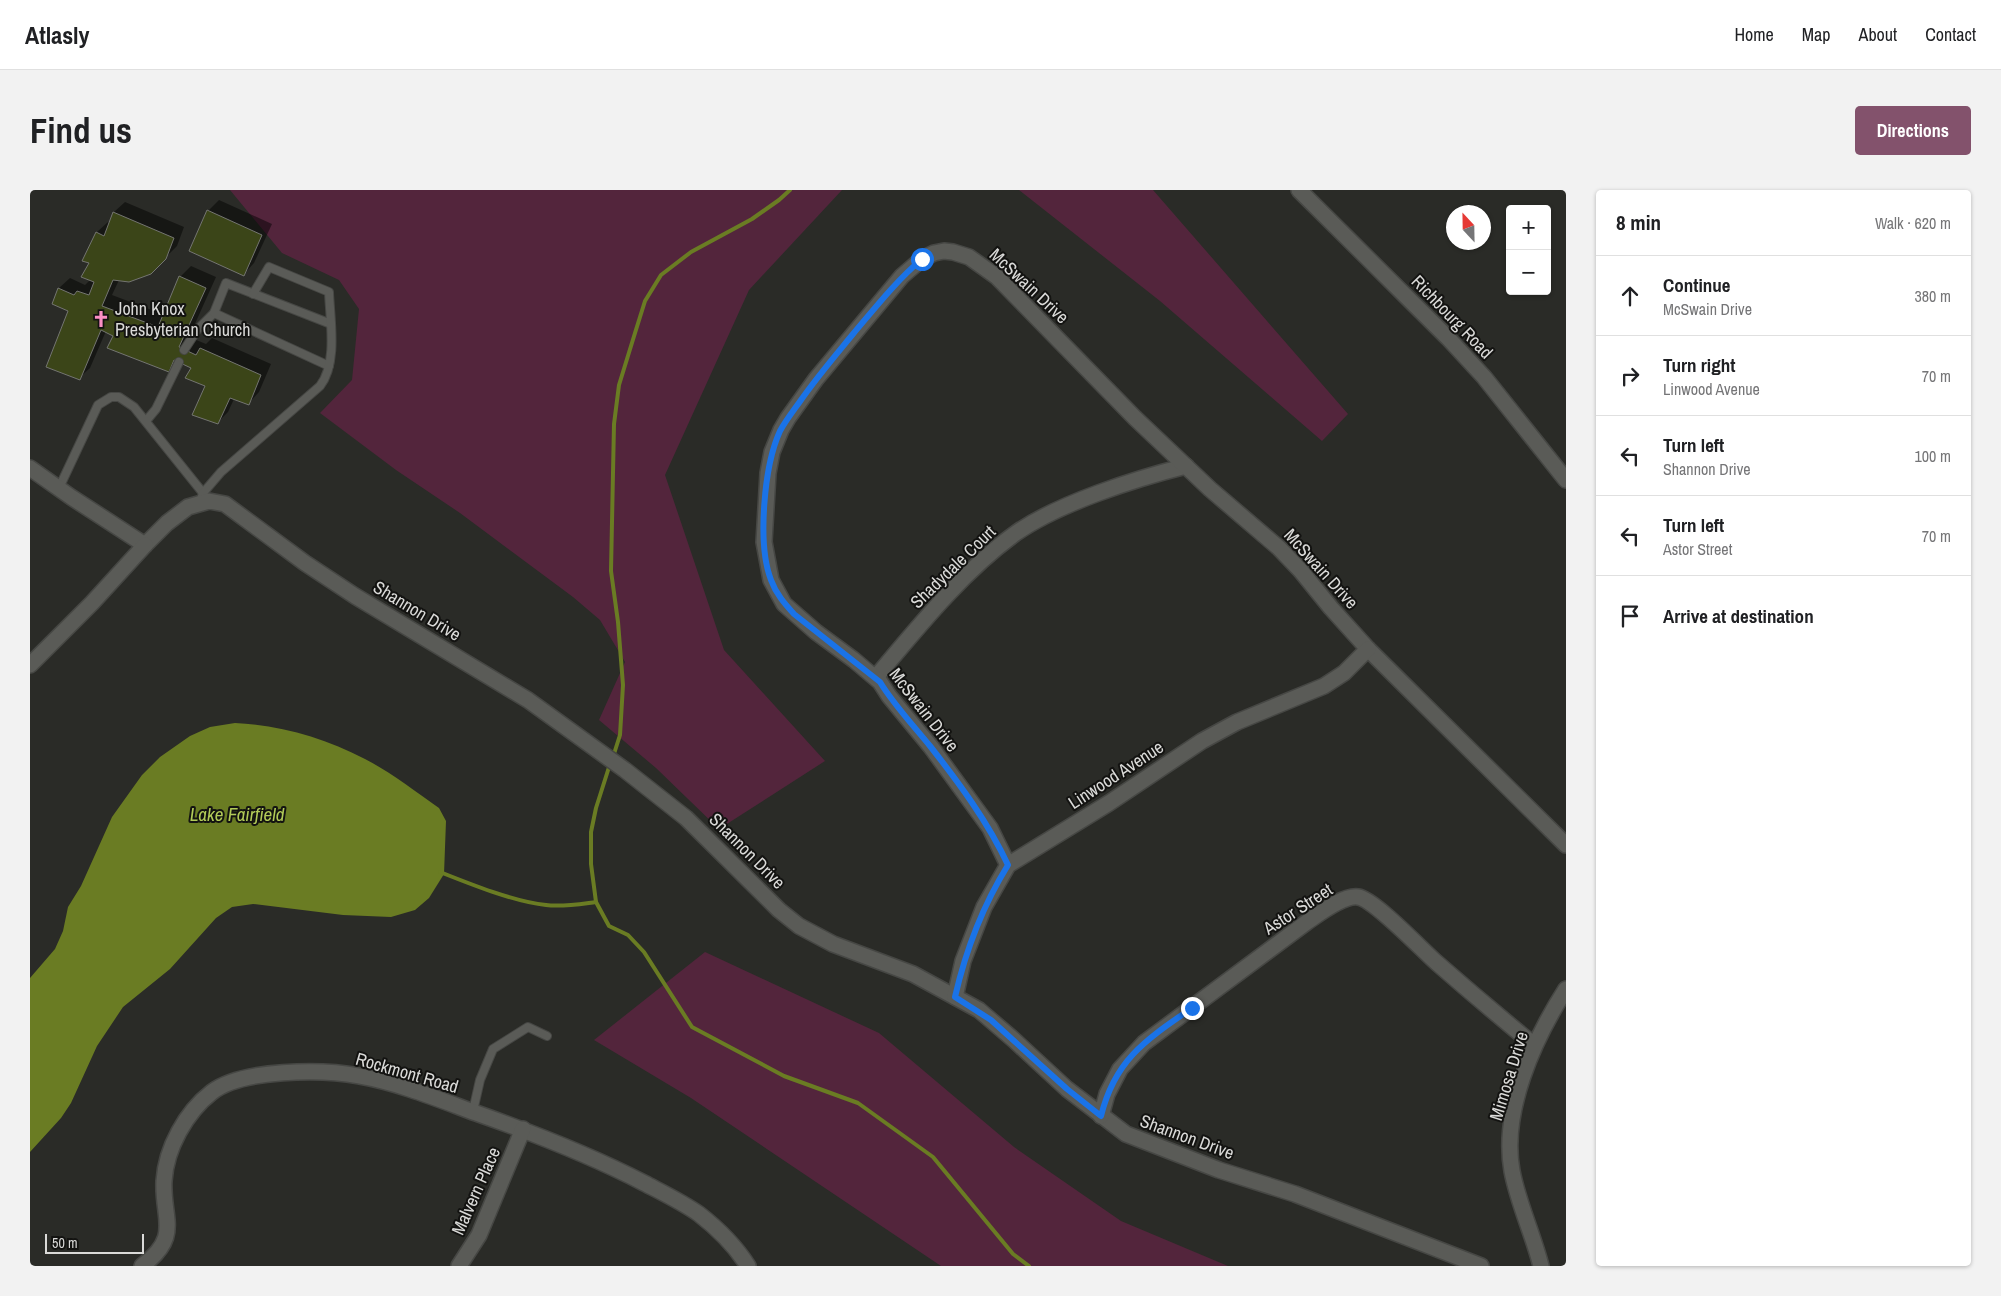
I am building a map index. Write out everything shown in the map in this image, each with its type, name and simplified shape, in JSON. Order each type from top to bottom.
[{"type":"street","name":"Richbourg Road","points":[[1298,190],[1454,344],[1484,377],[1566,480]]},
{"type":"street","name":"McSwain Drive","points":[[1008,865],[990,828],[876,677],[794,614],[776,592],[768,570],[764,542],[768,473],[772,452],[781,430],[835,356],[902,276],[922,259],[934,253],[953,252],[969,257],[987,268],[1135,418],[1279,548],[1368,649],[1566,845]]},
{"type":"street","name":"Shadydale Court","points":[[876,677],[930,614],[990,553],[1018,532],[1076,502],[1186,466]]},
{"type":"street","points":[[30,468],[145,545]]},
{"type":"street","points":[[30,665],[92,603],[145,545],[180,512],[202,498]]},
{"type":"street","name":"Shannon Drive","points":[[202,498],[218,502],[236,510],[306,563],[355,596],[528,700],[605,755],[686,818],[780,910],[799,926],[832,944],[913,974],[955,997],[991,1020],[1067,1089],[1126,1134],[1149,1145],[1295,1194],[1481,1266]]},
{"type":"street","name":"Linwood Avenue","points":[[955,997],[963,961],[981,916],[994,888],[1008,865],[1109,803],[1202,741],[1236,722],[1324,686],[1344,674],[1368,649]]},
{"type":"street","name":"Astor Street","points":[[1101,1116],[1107,1094],[1120,1069],[1144,1043],[1307,922],[1333,905],[1350,898],[1361,898],[1374,906],[1443,968],[1534,1045]]},
{"type":"street","name":"Mimosa Drive","points":[[1541,1266],[1515,1183],[1510,1154],[1510,1133],[1514,1110],[1534,1045],[1566,989]]},
{"type":"street","name":"Rockmont Road","points":[[142,1266],[160,1250],[167,1234],[168,1213],[164,1183],[165,1170],[177,1137],[190,1113],[213,1092],[232,1081],[252,1076],[306,1072],[356,1075],[404,1088],[523,1130],[619,1170],[676,1199],[709,1222],[748,1266]]},
{"type":"street","name":"Malvern Place","points":[[459,1266],[479,1234],[523,1130]]},
{"type":"lane","points":[[59,488],[98,406],[104,400],[111,397],[119,396],[125,399],[146,421],[202,498],[221,472],[320,386],[326,378],[329,366],[331,324],[329,292],[269,267],[253,294]]},
{"type":"lane","points":[[184,350],[196,330],[214,313],[226,284],[331,324]]},
{"type":"lane","points":[[214,313],[329,366]]},
{"type":"lane","points":[[146,421],[156,409],[179,362]]},
{"type":"lane","points":[[473,1111],[480,1080],[493,1049],[528,1027],[547,1036]]},
{"type":"shaded area","points":[[230,190],[842,190],[749,290],[665,475],[724,650],[825,761],[719,829],[656,768],[599,720],[625,662],[600,620],[573,597],[460,513],[396,470],[320,413],[352,380],[359,309],[339,280],[282,253]]},
{"type":"shaded area","points":[[1019,190],[1153,190],[1348,414],[1322,441],[1160,301]]},
{"type":"shaded area","points":[[705,952],[879,1033],[1014,1147],[1121,1221],[1228,1266],[941,1266],[691,1098],[594,1040]]},
{"type":"water","name":"Lake Fairfield","points":[[235,723],[286,730],[334,745],[383,769],[439,808],[446,821],[444,874],[429,898],[415,910],[391,917],[343,915],[253,904],[232,907],[216,918],[170,969],[123,1007],[97,1046],[71,1103],[61,1118],[30,1152],[30,978],[55,949],[63,931],[68,907],[81,886],[112,817],[142,775],[160,757],[190,736],[210,727]]},
{"type":"building","points":[[207,210],[262,235],[244,276],[189,251]]},
{"type":"building","name":"John Knox Presbyterian Church","points":[[113,212],[174,238],[166,259],[151,274],[129,282],[113,280],[102,306],[158,327],[179,276],[206,288],[179,347],[196,355],[200,348],[261,375],[249,405],[230,398],[218,424],[192,415],[205,386],[185,378],[191,368],[174,360],[169,372],[107,348],[113,336],[101,330],[80,380],[46,367],[68,311],[52,304],[58,288],[74,295],[77,291],[89,295],[94,282],[81,277],[89,263],[82,261],[96,232],[104,236]]},
{"type":"waterway","points":[[613,757],[620,735],[623,685],[618,622],[611,571],[614,424],[619,385],[635,333],[645,301],[661,275],[691,252],[752,219],[790,190]]},
{"type":"waterway","points":[[610,764],[596,808],[591,832],[591,864],[596,902],[609,926],[628,935],[644,952],[692,1027],[784,1076],[858,1103],[933,1157],[1013,1254],[1029,1266]]},
{"type":"waterway","points":[[440,872],[493,892],[534,903],[559,906],[596,902]]},
{"type":"place","name":"John Knox Presbyterian Church","points":[[101,319]]},
{"type":"route","points":[[922,259],[902,276],[835,356],[781,430],[772,452],[765,510],[764,542],[771,580],[784,604],[794,614],[876,677],[990,828],[1008,865],[984,907],[963,961],[955,997],[979,1010],[1067,1089],[1101,1116],[1107,1094],[1128,1058],[1161,1029],[1192,1008]]}]
